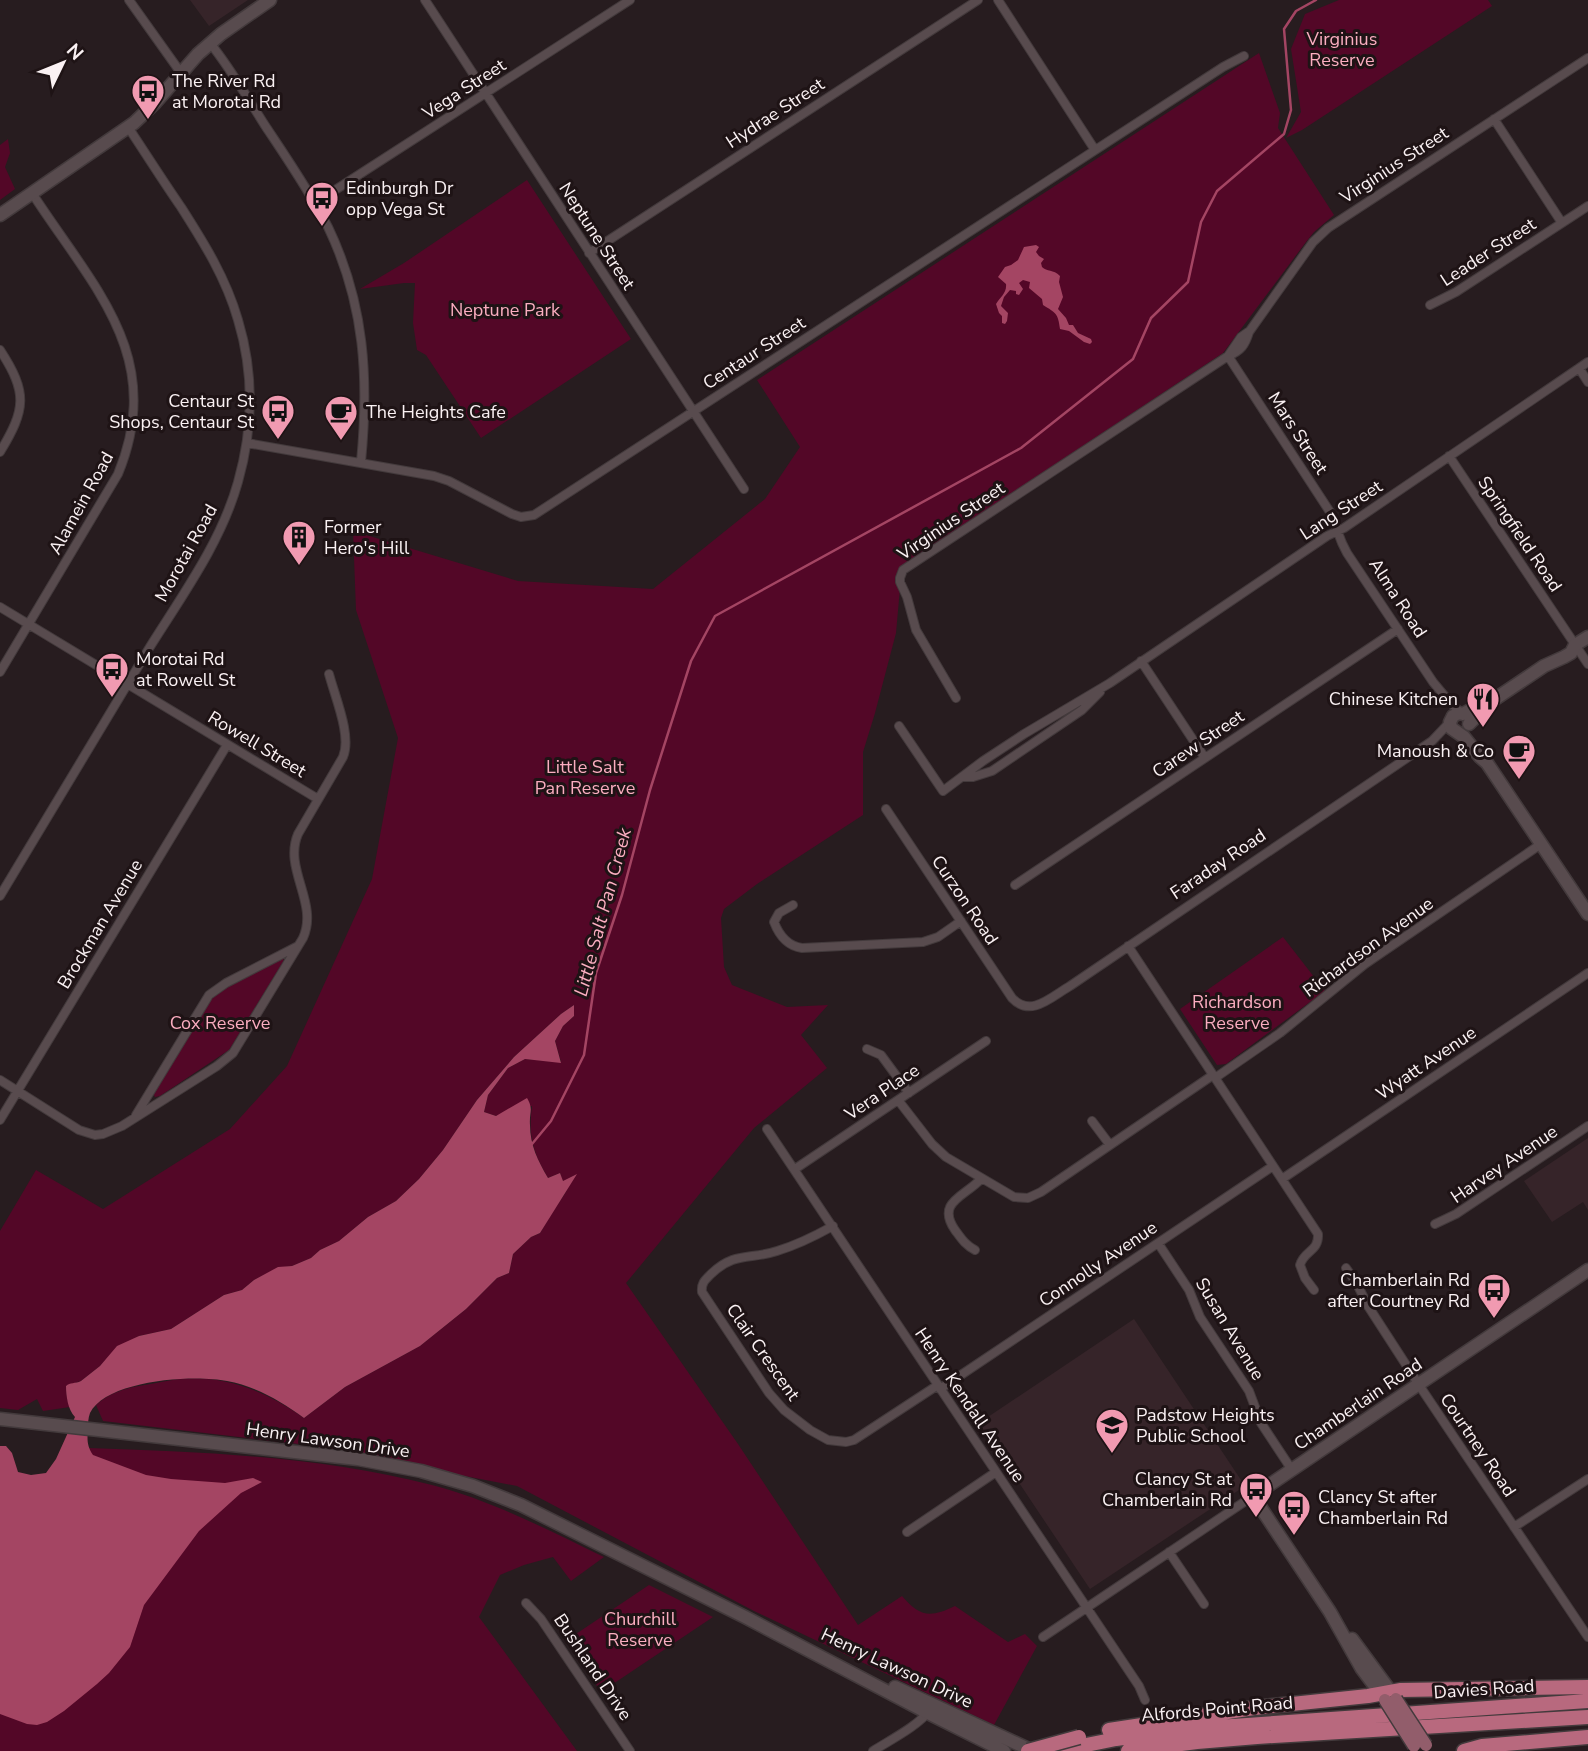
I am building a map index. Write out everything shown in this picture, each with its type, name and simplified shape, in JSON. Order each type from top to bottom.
[{"type":"highway","points":[[1031,1751],[1159,1722],[1261,1707],[1387,1705],[1401,1690],[1588,1687]]},
{"type":"highway","name":"Davies Road","points":[[1387,1705],[1588,1701]]},
{"type":"highway","name":"Davies Road","points":[[1387,1705],[1437,1725],[1588,1717]]},
{"type":"highway","name":"Alfords Point Road","points":[[1056,1751],[1085,1740],[1387,1705]]},
{"type":"highway","name":"Alfords Point Road","points":[[1128,1751],[1226,1739],[1387,1705]]},
{"type":"highway","points":[[1464,1751],[1482,1746],[1588,1737]]},
{"type":"main road","points":[[0,215],[128,127],[155,103],[210,43],[270,0]]},
{"type":"main road","name":"Faraday Road","points":[[1460,723],[1483,703],[1492,701],[1544,666],[1566,646],[1575,645],[1588,637]]},
{"type":"main road","name":"Alma Road","points":[[1460,723],[1588,914]]},
{"type":"main road","name":"Chamberlain Road","points":[[1252,1496],[1588,1270]]},
{"type":"main road","name":"Henry Lawson Drive","points":[[0,1419],[358,1459],[448,1479],[485,1491],[521,1505],[930,1709],[1004,1751]]},
{"type":"main road","points":[[1252,1496],[1330,1612],[1363,1653],[1387,1705],[1420,1745]]},
{"type":"main road","name":"Henry Lawson Drive","points":[[930,1709],[1031,1751]]},
{"type":"street","points":[[129,0],[181,73]]},
{"type":"street","name":"Neptune Street","points":[[425,0],[744,489]]},
{"type":"street","name":"Vega Street","points":[[315,204],[630,0]]},
{"type":"street","name":"Hydrae Street","points":[[589,253],[978,0]]},
{"type":"street","points":[[998,0],[1096,150]]},
{"type":"street","points":[[210,43],[315,204],[342,261],[358,321],[364,361],[366,412],[361,462]]},
{"type":"street","name":"Centaur Street","points":[[247,443],[442,478],[502,510],[521,517],[541,512],[1244,55]]},
{"type":"street","name":"Virginius Street","points":[[956,698],[918,634],[900,582],[903,570],[1228,356],[1241,337],[1249,332],[1313,242],[1328,228],[1588,58]]},
{"type":"street","name":"Leader Street","points":[[1494,119],[1562,223]]},
{"type":"street","name":"Morotai Road","points":[[0,896],[205,558],[233,498],[247,443],[250,416],[249,375],[245,346],[233,303],[211,254],[128,127]]},
{"type":"street","name":"Alamein Road","points":[[0,672],[118,474],[130,441],[134,409],[131,364],[120,329],[32,193]]},
{"type":"street","name":"Leader Street","points":[[1430,305],[1456,292],[1588,206]]},
{"type":"street","points":[[0,350],[15,375],[20,394],[18,417],[0,452]]},
{"type":"street","name":"Mars Street","points":[[1228,356],[1330,512],[1338,531]]},
{"type":"street","name":"Lang Street","points":[[900,726],[943,791],[983,761],[1110,683],[1588,362]]},
{"type":"street","points":[[1579,368],[1588,382]]},
{"type":"street","name":"Springfield Road","points":[[1450,456],[1588,664]]},
{"type":"street","name":"Alma Road","points":[[1338,531],[1345,548],[1460,723]]},
{"type":"street","name":"Rowell Street","points":[[0,607],[318,799]]},
{"type":"street","name":"Carew Street","points":[[1015,886],[1398,629]]},
{"type":"street","points":[[1141,662],[1205,758]]},
{"type":"street","points":[[0,1080],[87,1133],[103,1134],[122,1126],[230,1056],[306,931],[308,918],[294,846],[298,834],[343,757],[346,745],[329,674]]},
{"type":"street","name":"Alma Road","points":[[1433,682],[1446,707],[1460,723]]},
{"type":"street","name":"Lang Street","points":[[962,777],[992,771],[1082,710],[1110,683]]},
{"type":"street","name":"Faraday Road","points":[[1021,1006],[1034,1007],[1040,1004],[1460,723]]},
{"type":"street","name":"Brockman Avenue","points":[[0,1120],[228,745]]},
{"type":"street","name":"Curzon Road","points":[[886,809],[1008,993],[1021,1006]]},
{"type":"street","name":"Richardson Avenue","points":[[898,1100],[940,1152],[1014,1197],[1028,1198],[1041,1192],[1280,1033],[1373,959],[1541,844]]},
{"type":"street","points":[[793,905],[779,913],[774,922],[786,941],[802,948],[923,942],[938,937],[961,921]]},
{"type":"street","points":[[135,1117],[209,995],[219,987],[298,946]]},
{"type":"street","points":[[1128,946],[1318,1234],[1318,1243],[1303,1257],[1300,1265],[1314,1290]]},
{"type":"street","name":"Wyatt Avenue","points":[[1282,1179],[1588,973]]},
{"type":"street","name":"Vera Place","points":[[795,1169],[986,1041]]},
{"type":"street","points":[[867,1049],[881,1055],[909,1093]]},
{"type":"street","points":[[1092,1121],[1110,1145]]},
{"type":"street","name":"Harvey Avenue","points":[[1435,1224],[1457,1214],[1588,1126]]},
{"type":"street","name":"Henry Kendall Avenue","points":[[767,1129],[1139,1686],[1145,1700]]},
{"type":"street","name":"Connolly Avenue","points":[[939,1387],[1273,1166]]},
{"type":"street","points":[[975,1250],[963,1241],[949,1221],[947,1211],[952,1202],[981,1179]]},
{"type":"street","name":"Clair Crescent","points":[[833,1226],[778,1251],[728,1260],[704,1281],[701,1285],[702,1292],[779,1406],[828,1440],[854,1440],[939,1387]]},
{"type":"street","name":"Susan Avenue","points":[[1158,1243],[1192,1295],[1200,1317],[1249,1391],[1261,1423],[1292,1470]]},
{"type":"street","name":"Courtney Road","points":[[1346,1268],[1419,1384],[1588,1637]]},
{"type":"street","points":[[907,1532],[996,1472]]},
{"type":"street","points":[[1514,1528],[1588,1479]]},
{"type":"street","name":"Chamberlain Road","points":[[1043,1637],[1252,1496]]},
{"type":"street","points":[[1169,1552],[1204,1604]]},
{"type":"street","name":"Bushland Drive","points":[[526,1603],[541,1619],[630,1751]]},
{"type":"street","points":[[873,1751],[930,1709]]},
{"type":"shaded area","points":[[190,0],[248,0],[209,26]]},
{"type":"shaded area","points":[[1024,247],[1039,247],[1036,252],[1044,259],[1042,267],[1060,276],[1063,297],[1058,309],[1069,325],[1073,325],[1078,333],[1091,339],[1090,344],[1069,331],[1060,329],[1056,314],[1043,305],[1042,299],[1029,288],[1030,282],[1023,280],[1019,283],[1023,289],[1019,295],[1010,290],[1004,297],[1001,306],[1008,313],[1007,321],[1002,323],[1002,316],[996,304],[1006,284],[998,277],[1005,267],[1018,260]]},
{"type":"shaded area","points":[[574,1005],[574,1016],[563,1026],[555,1041],[561,1063],[525,1059],[508,1068],[488,1095],[484,1112],[496,1116],[527,1098],[531,1108],[530,1132],[533,1146],[548,1178],[560,1173],[563,1181],[577,1174],[540,1233],[531,1237],[513,1254],[509,1273],[497,1278],[466,1309],[420,1346],[345,1387],[304,1418],[277,1400],[248,1386],[194,1378],[152,1382],[114,1393],[99,1402],[90,1413],[88,1440],[93,1455],[146,1475],[171,1479],[225,1483],[253,1478],[262,1482],[241,1493],[199,1531],[144,1605],[130,1647],[97,1684],[47,1722],[27,1724],[0,1714],[0,1446],[6,1446],[12,1453],[18,1472],[31,1475],[46,1473],[56,1459],[75,1417],[68,1403],[66,1386],[81,1381],[100,1366],[117,1346],[139,1336],[171,1329],[224,1295],[242,1290],[278,1267],[292,1266],[311,1258],[320,1250],[339,1241],[368,1217],[396,1201],[443,1150],[477,1100],[514,1057]]},
{"type":"shaded area","points":[[1588,1138],[1588,1210],[1583,1202],[1552,1222],[1524,1181]]},
{"type":"shaded area","name":"Padstow Heights Public School","points":[[1134,1319],[1245,1486],[1090,1589],[979,1423]]},
{"type":"green space","name":"Virginius Reserve","points":[[1339,0],[1488,0],[1492,6],[1286,138],[1301,112],[1291,49],[1305,14]]},
{"type":"green space","name":"Little Salt Pan Reserve","points":[[1259,53],[1280,113],[1278,128],[1334,215],[1314,232],[1223,353],[902,566],[896,633],[863,752],[863,815],[757,884],[724,909],[721,918],[724,967],[732,985],[787,1007],[828,1005],[801,1035],[827,1068],[754,1128],[626,1283],[738,1444],[858,1625],[902,1596],[920,1612],[932,1614],[955,1606],[1008,1642],[1025,1634],[1037,1646],[994,1725],[754,1611],[517,1486],[299,1444],[103,1421],[96,1405],[104,1399],[119,1391],[181,1379],[218,1380],[236,1384],[271,1398],[304,1418],[345,1387],[420,1346],[466,1309],[497,1278],[509,1273],[513,1254],[531,1237],[540,1233],[575,1175],[563,1182],[560,1173],[548,1178],[533,1144],[532,1106],[496,1116],[484,1112],[488,1095],[508,1068],[525,1059],[561,1062],[555,1041],[563,1026],[574,1016],[574,1005],[514,1057],[477,1100],[443,1150],[396,1201],[368,1217],[339,1241],[320,1250],[311,1258],[292,1266],[278,1268],[254,1280],[242,1290],[224,1295],[171,1329],[139,1336],[113,1352],[81,1381],[66,1386],[70,1407],[43,1411],[37,1399],[18,1410],[0,1408],[0,1231],[36,1170],[103,1209],[230,1129],[287,1066],[372,879],[398,738],[356,610],[353,531],[518,581],[653,589],[765,499],[800,447],[757,380]]},
{"type":"green space","points":[[8,139],[10,153],[5,167],[15,189],[0,200],[0,145]]},
{"type":"green space","name":"Neptune Park","points":[[527,180],[631,339],[481,438],[426,355],[417,350],[413,323],[415,283],[360,289],[404,263]]},
{"type":"green space","name":"Richardson Reserve","points":[[1283,937],[1325,991],[1226,1064],[1217,1065],[1180,1009]]},
{"type":"green space","name":"Cox Reserve","points":[[284,958],[229,1050],[155,1097],[153,1093],[211,999],[224,989]]},
{"type":"green space","points":[[88,1448],[261,1457],[390,1475],[477,1499],[604,1557],[571,1581],[553,1557],[500,1575],[479,1617],[577,1751],[0,1751],[0,1645],[106,1482]]},
{"type":"green space","name":"Churchill Reserve","points":[[649,1585],[713,1617],[601,1692],[567,1640]]},
{"type":"waterway","name":"Little Salt Pan Creek","points":[[532,1144],[551,1121],[584,1055],[596,973],[622,895],[650,790],[691,661],[715,616],[1021,448],[1133,359],[1151,318],[1188,282],[1201,222],[1217,191],[1284,134],[1291,110],[1284,29],[1296,11],[1316,0]]},
{"type":"place","name":"The River Rd at Morotai Rd","points":[[148,121]]},
{"type":"place","name":"Edinburgh Dr opp Vega St","points":[[322,228]]},
{"type":"place","name":"Centaur St Shops, Centaur St","points":[[278,441]]},
{"type":"place","name":"The Heights Cafe","points":[[341,442]]},
{"type":"place","name":"Former Hero's Hill","points":[[299,567]]},
{"type":"place","name":"Morotai Rd at Rowell St","points":[[112,699]]},
{"type":"place","name":"Chinese Kitchen","points":[[1483,729]]},
{"type":"place","name":"Manoush & Co","points":[[1519,781]]},
{"type":"place","name":"Chamberlain Rd after Courtney Rd","points":[[1494,1320]]},
{"type":"place","name":"Padstow Heights Public School","points":[[1112,1455]]},
{"type":"place","name":"Clancy St at Chamberlain Rd","points":[[1256,1519]]},
{"type":"place","name":"Clancy St after Chamberlain Rd","points":[[1294,1537]]}]
